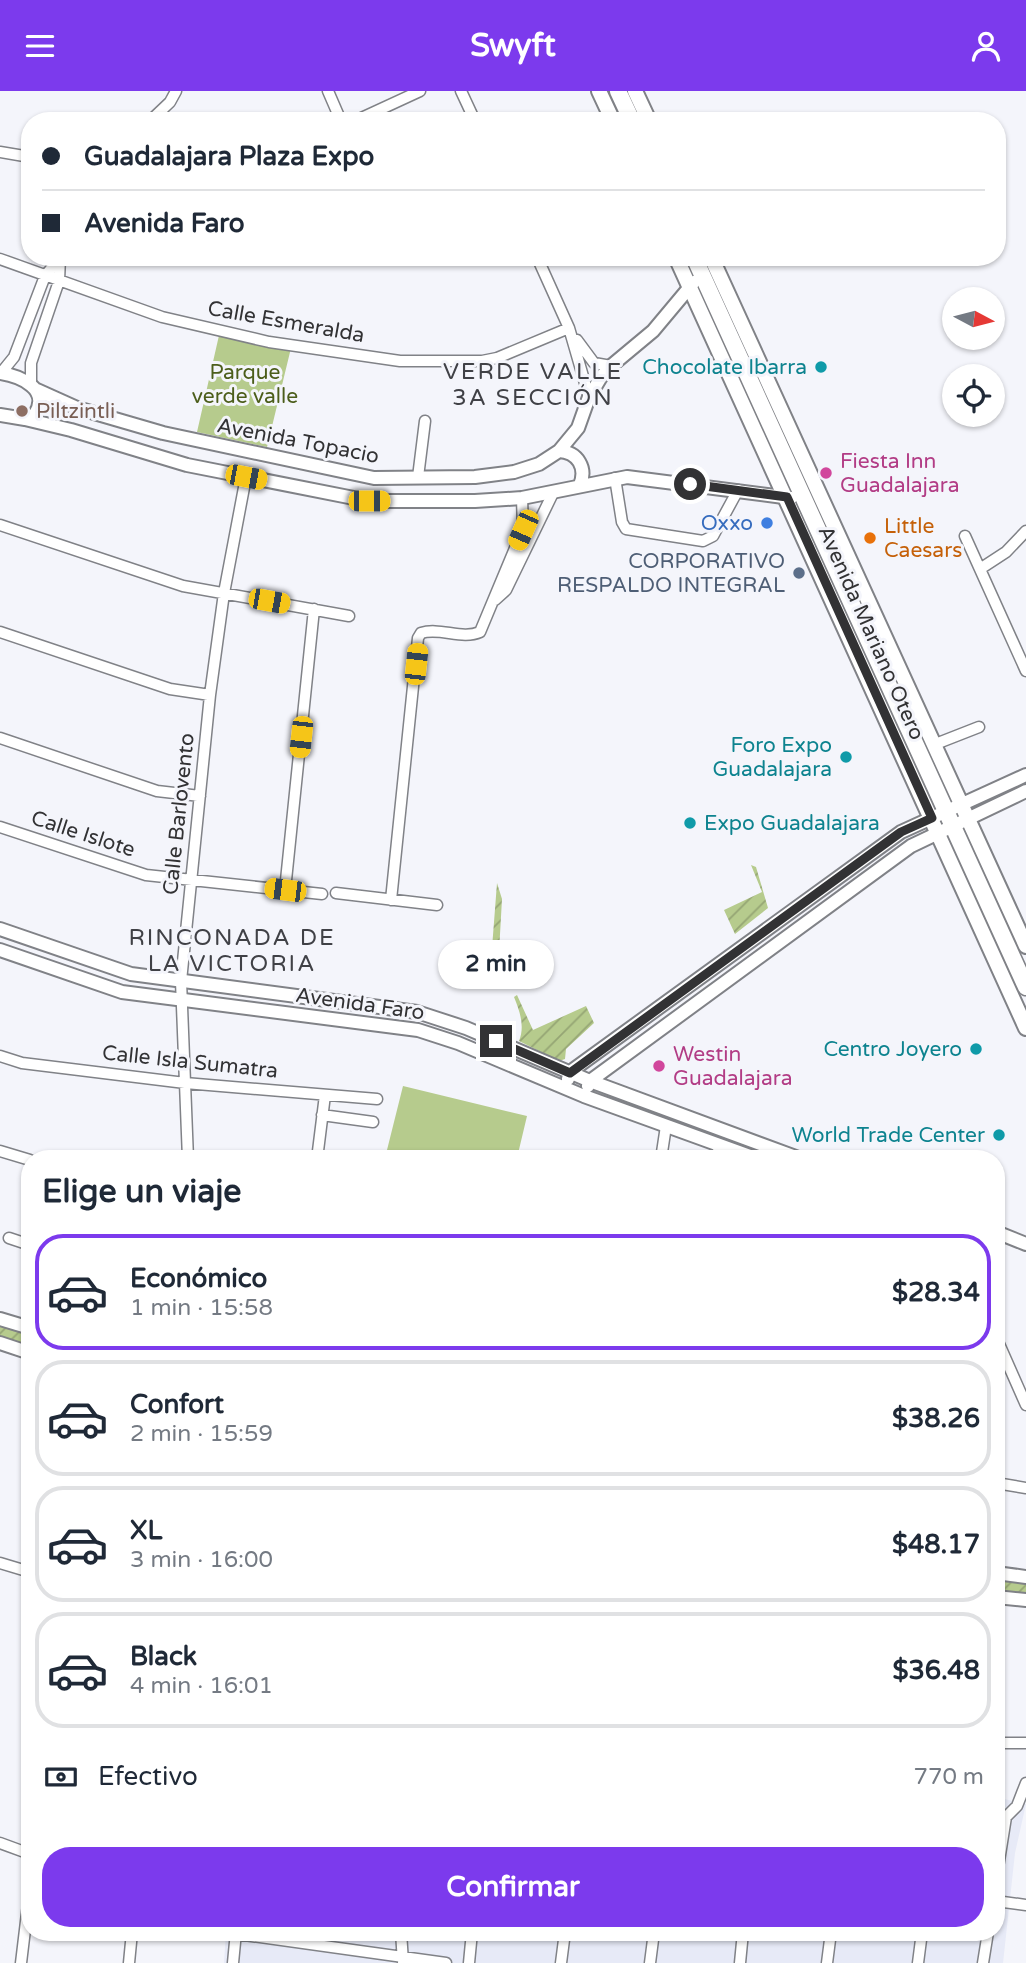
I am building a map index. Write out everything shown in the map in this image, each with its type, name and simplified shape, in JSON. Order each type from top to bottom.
[{"type":"main road","points":[[599,91],[609,112]]},
{"type":"main road","points":[[618,91],[628,112]]},
{"type":"main road","points":[[635,91],[645,112]]},
{"type":"main road","name":"Avenida Mariano Otero","points":[[680,266],[949,818],[1026,986]]},
{"type":"main road","name":"Avenida Mariano Otero","points":[[710,266],[795,498]]},
{"type":"main road","name":"Avenida Mariano Otero","points":[[710,266],[822,501],[933,745],[949,818],[1026,1028]]},
{"type":"main road","name":"Avenida Mariano Otero","points":[[949,818],[1026,946]]},
{"type":"street","points":[[158,112],[176,91]]},
{"type":"street","points":[[328,91],[337,112]]},
{"type":"street","points":[[374,112],[420,91]]},
{"type":"street","points":[[461,91],[471,112]]},
{"type":"street","points":[[0,152],[21,156]]},
{"type":"street","name":"Calle Esmeralda","points":[[0,259],[162,317],[200,327],[269,342],[400,361],[482,361],[497,358],[569,328]]},
{"type":"street","points":[[1,373],[14,357],[45,276],[53,266]]},
{"type":"street","points":[[25,419],[38,410],[40,399],[34,387],[31,363],[59,281],[60,266]]},
{"type":"street","points":[[541,266],[569,328],[589,397]]},
{"type":"street","name":"Avenida Topacio","points":[[1,373],[21,378],[77,408],[191,440],[374,478],[475,477],[514,472],[539,464],[559,451],[578,428],[595,385],[611,366],[653,331],[707,266]]},
{"type":"street","points":[[569,328],[594,363],[611,366]]},
{"type":"street","points":[[3,420],[25,419],[71,430],[159,458],[369,501],[522,498],[615,478],[642,478],[822,501]]},
{"type":"street","points":[[418,477],[425,421]]},
{"type":"street","points":[[559,451],[571,453],[580,462],[583,474],[580,485]]},
{"type":"street","name":"Calle Barlovento","points":[[188,1150],[181,981],[224,593],[246,477]]},
{"type":"street","points":[[475,477],[468,489],[469,495],[475,501]]},
{"type":"street","points":[[615,478],[622,522],[626,529],[703,541],[713,536],[738,490]]},
{"type":"street","points":[[391,900],[418,638],[421,633],[429,631],[477,634],[495,601],[506,590],[554,491]]},
{"type":"street","points":[[495,601],[497,588],[523,530],[522,498]]},
{"type":"street","points":[[0,525],[183,586],[349,615]]},
{"type":"street","points":[[980,569],[1006,552],[1026,531]]},
{"type":"street","points":[[965,536],[1025,666]]},
{"type":"street","points":[[285,890],[314,609]]},
{"type":"street","points":[[0,632],[170,689],[211,695]]},
{"type":"street","points":[[933,745],[979,727]]},
{"type":"street","points":[[0,738],[157,791],[200,796]]},
{"type":"street","points":[[584,1097],[590,1081],[949,818],[1026,775]]},
{"type":"street","points":[[564,1089],[570,1073],[901,832],[1026,791]]},
{"type":"street","name":"Calle Islote","points":[[0,827],[146,874],[322,894]]},
{"type":"street","points":[[336,893],[437,905]]},
{"type":"street","name":"Avenida Faro","points":[[0,929],[131,974],[417,1012],[466,1028],[590,1081],[777,1150]]},
{"type":"street","name":"Avenida Faro","points":[[0,950],[122,992],[418,1030],[458,1042],[584,1097],[733,1150]]},
{"type":"street","points":[[632,1052],[647,1031],[652,1015]]},
{"type":"street","name":"Calle Isla Sumatra","points":[[0,1056],[22,1063],[185,1083],[377,1099]]},
{"type":"street","points":[[318,1150],[325,1095]]},
{"type":"street","points":[[322,1115],[373,1122]]},
{"type":"street","points":[[662,1150],[666,1126]]},
{"type":"street","points":[[718,1150],[719,1145]]},
{"type":"street","points":[[0,1151],[21,1157]]},
{"type":"street","points":[[1005,1237],[1026,1244]]},
{"type":"street","points":[[9,1238],[21,1242]]},
{"type":"street","points":[[0,1319],[21,1325]]},
{"type":"street","points":[[0,1343],[21,1350]]},
{"type":"street","points":[[1005,1357],[1026,1405]]},
{"type":"street","points":[[1005,1484],[1026,1488]]},
{"type":"street","points":[[0,1563],[21,1569]]},
{"type":"street","points":[[1005,1574],[1026,1577]]},
{"type":"street","points":[[1005,1598],[1026,1600]]},
{"type":"street","points":[[1005,1743],[1026,1743]]},
{"type":"street","points":[[1005,1814],[1017,1806],[1026,1783]]},
{"type":"street","points":[[0,1843],[21,1851]]},
{"type":"street","points":[[1005,1902],[1026,1905]]},
{"type":"street","points":[[21,1963],[24,1941]]},
{"type":"street","points":[[129,1963],[131,1941]]},
{"type":"street","points":[[233,1963],[235,1941]]},
{"type":"street","points":[[285,1941],[403,1960],[446,1963]]},
{"type":"street","points":[[402,1941],[403,1960]]},
{"type":"street","points":[[470,1963],[471,1941]]},
{"type":"street","points":[[561,1963],[564,1941]]},
{"type":"street","points":[[650,1963],[653,1941]]},
{"type":"street","points":[[740,1963],[742,1941]]},
{"type":"street","points":[[827,1963],[830,1941]]},
{"type":"street","points":[[918,1963],[921,1941]]},
{"type":"street","points":[[983,1963],[987,1941]]},
{"type":"shaded area","points":[[1005,1799],[1026,1804],[1015,1853],[1003,1963],[224,1963],[225,1941],[1005,1941]]},
{"type":"green space","name":"Parque verde valle","points":[[220,331],[291,348],[267,447],[197,432]]},
{"type":"green space","points":[[751,865],[756,867],[768,908],[735,934],[724,910],[762,892]]},
{"type":"green space","points":[[497,883],[502,899],[499,952],[504,965],[495,970],[492,979],[490,974]]},
{"type":"green space","points":[[517,995],[533,1030],[586,1006],[594,1023],[566,1049],[565,1059],[559,1061],[519,1041],[522,1024],[514,997]]},
{"type":"green space","points":[[403,1086],[527,1116],[519,1150],[387,1150]]},
{"type":"green space","points":[[0,1323],[21,1330],[21,1344],[0,1338]]},
{"type":"green space","points":[[1005,1580],[1026,1583],[1026,1594],[1005,1592]]},
{"type":"place","name":"Chocolate Ibarra","points":[[821,367]]},
{"type":"place","name":"Piltzintli","points":[[22,411]]},
{"type":"place","name":"Fiesta Inn Guadalajara","points":[[826,473]]},
{"type":"place","name":"Oxxo","points":[[767,523]]},
{"type":"place","name":"Little Caesars","points":[[870,538]]},
{"type":"place","name":"CORPORATIVO RESPALDO INTEGRAL","points":[[799,573]]},
{"type":"place","name":"Foro Expo Guadalajara","points":[[846,757]]},
{"type":"place","name":"Expo Guadalajara","points":[[690,823]]},
{"type":"place","name":"Centro Joyero","points":[[976,1049]]},
{"type":"place","name":"Westin Guadalajara","points":[[659,1066]]},
{"type":"place","name":"World Trade Center","points":[[999,1135]]},
{"type":"district","name":"VERDE VALLE 3A SECCIÓN","points":[[533,385]]},
{"type":"district","name":"RINCONADA DE LA VICTORIA","points":[[232,951]]},
{"type":"route","points":[[496,1041],[570,1073],[901,832],[932,818],[787,497],[690,484]]}]
